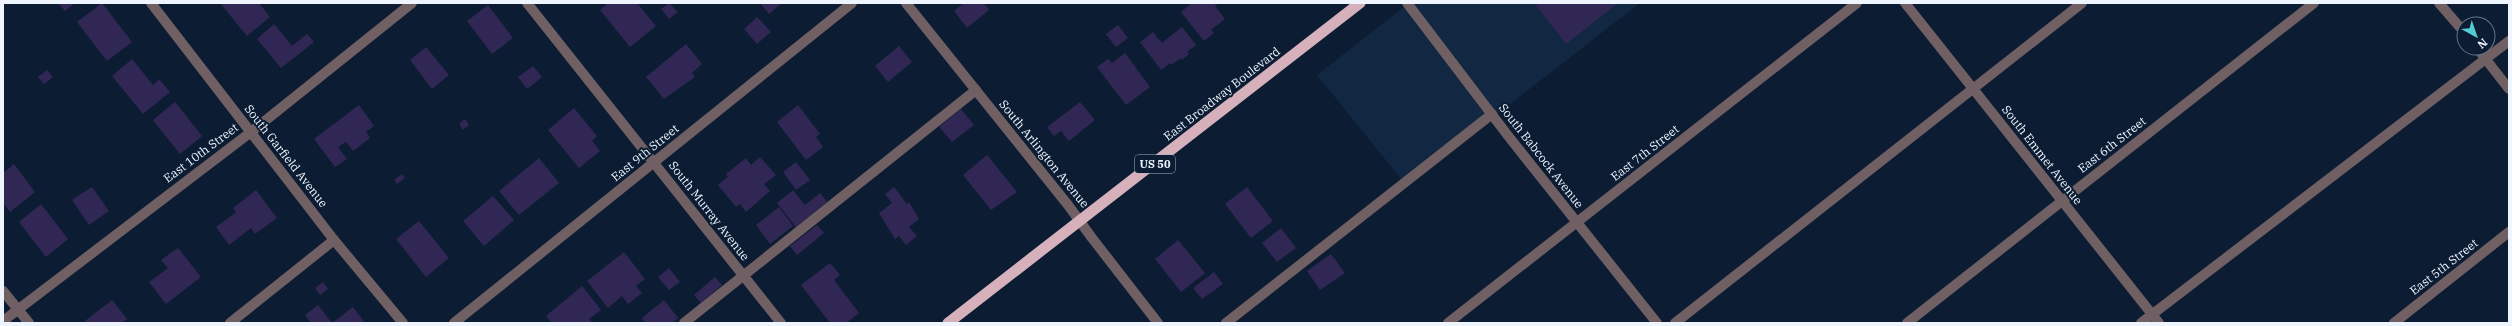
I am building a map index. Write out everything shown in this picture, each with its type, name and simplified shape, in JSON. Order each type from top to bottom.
[{"type":"highway","name":"East Broadway Boulevard","points":[[948,323],[1360,3]]},
{"type":"street","name":"South Garfield Avenue","points":[[151,3],[334,240],[403,323]]},
{"type":"street","name":"East 10th Street","points":[[3,321],[251,132],[412,3]]},
{"type":"street","name":"South Murray Avenue","points":[[528,3],[781,323]]},
{"type":"street","name":"East 9th Street","points":[[454,323],[852,3]]},
{"type":"street","name":"South Arlington Avenue","points":[[906,3],[1081,221],[1092,238],[1158,323]]},
{"type":"street","name":"South Babcock Avenue","points":[[1407,3],[1577,223],[1657,323]]},
{"type":"street","name":"East 7th Street","points":[[1448,323],[1857,3]]},
{"type":"street","name":"South Emmet Avenue","points":[[1905,3],[2159,323]]},
{"type":"street","points":[[1675,323],[2082,3]]},
{"type":"street","name":"East 6th Street","points":[[1907,323],[2314,3]]},
{"type":"street","points":[[2439,3],[2456,23]]},
{"type":"street","points":[[2141,323],[2509,41]]},
{"type":"street","points":[[2486,58],[2509,89]]},
{"type":"street","points":[[684,323],[976,90]]},
{"type":"street","points":[[1226,323],[1492,114]]},
{"type":"street","name":"East 5th Street","points":[[2394,323],[2509,232]]},
{"type":"street","points":[[230,323],[334,240]]},
{"type":"street","points":[[3,291],[29,323]]},
{"type":"shaded area","points":[[1409,3],[1640,3],[1406,185],[1317,75]]},
{"type":"building","points":[[58,3],[75,3],[65,11]]},
{"type":"building","points":[[102,3],[132,42],[107,61],[77,22]]},
{"type":"building","points":[[220,3],[259,3],[270,17],[247,36]]},
{"type":"building","points":[[608,3],[637,3],[656,26],[630,47],[600,10]]},
{"type":"building","points":[[669,3],[678,12],[669,19],[661,9]]},
{"type":"building","points":[[760,3],[782,3],[769,14]]},
{"type":"building","points":[[964,3],[984,3],[989,10],[967,28],[954,11]]},
{"type":"building","points":[[1192,3],[1219,3],[1215,6],[1225,19],[1211,30],[1214,33],[1204,41],[1181,12]]},
{"type":"building","points":[[1534,3],[1618,3],[1566,44]]},
{"type":"building","points":[[488,5],[513,38],[492,54],[467,21]]},
{"type":"building","points":[[757,17],[771,32],[757,44],[744,29]]},
{"type":"building","points":[[274,24],[292,46],[307,34],[314,42],[281,68],[257,39]]},
{"type":"building","points":[[1118,25],[1128,38],[1116,47],[1106,34]]},
{"type":"building","points":[[1182,27],[1196,45],[1187,52],[1189,54],[1182,60],[1181,58],[1171,65],[1170,63],[1161,70],[1140,42],[1153,32],[1162,43]]},
{"type":"building","points":[[686,44],[702,64],[692,73],[695,77],[664,99],[646,77]]},
{"type":"building","points":[[899,46],[912,62],[888,82],[875,66]]},
{"type":"building","points":[[426,47],[449,75],[432,89],[410,60]]},
{"type":"building","points":[[1125,53],[1150,87],[1126,105],[1097,67],[1108,59],[1112,63]]},
{"type":"building","points":[[132,59],[153,85],[159,79],[170,92],[143,114],[112,76]]},
{"type":"building","points":[[533,66],[542,77],[527,89],[518,77]]},
{"type":"building","points":[[47,70],[53,77],[44,84],[38,77]]},
{"type":"building","points":[[175,102],[202,136],[180,154],[153,120]]},
{"type":"building","points":[[1080,102],[1095,120],[1069,141],[1061,131],[1054,136],[1047,127]]},
{"type":"building","points":[[359,105],[374,126],[366,132],[370,138],[353,151],[346,142],[338,147],[347,159],[335,167],[314,139]]},
{"type":"building","points":[[798,105],[820,134],[816,137],[823,147],[806,160],[777,122]]},
{"type":"building","points":[[574,108],[597,136],[592,141],[600,151],[579,168],[548,130]]},
{"type":"building","points":[[961,109],[974,125],[952,142],[939,127]]},
{"type":"building","points":[[465,119],[469,125],[463,130],[459,124]]},
{"type":"building","points":[[987,155],[1017,192],[991,210],[963,175]]},
{"type":"building","points":[[760,157],[776,175],[764,184],[770,191],[746,212],[740,204],[736,207],[718,185],[728,177],[726,174],[746,158],[751,165]]},
{"type":"building","points":[[539,158],[559,183],[519,215],[499,191]]},
{"type":"building","points":[[796,162],[810,180],[796,190],[783,172]]},
{"type":"building","points":[[14,164],[35,192],[10,212],[3,203],[3,173]]},
{"type":"building","points":[[402,174],[405,178],[397,184],[394,180]]},
{"type":"building","points":[[92,187],[109,211],[89,225],[72,200]]},
{"type":"building","points":[[894,187],[907,204],[909,202],[919,219],[909,227],[917,236],[906,245],[899,236],[895,239],[879,213],[892,203],[885,194]]},
{"type":"building","points":[[1247,187],[1273,221],[1251,238],[1225,204]]},
{"type":"building","points":[[256,190],[277,218],[255,234],[251,228],[229,245],[216,227],[236,212],[233,208]]},
{"type":"building","points":[[793,190],[805,205],[820,193],[827,202],[796,227],[777,203]]},
{"type":"building","points":[[493,196],[514,220],[484,246],[463,221]]},
{"type":"building","points":[[41,204],[68,239],[46,257],[19,222]]},
{"type":"building","points":[[779,207],[793,226],[770,244],[756,225]]},
{"type":"building","points":[[419,221],[449,258],[426,277],[396,239]]},
{"type":"building","points":[[817,225],[824,233],[797,255],[790,246]]},
{"type":"building","points":[[1281,228],[1296,248],[1277,262],[1262,243]]},
{"type":"building","points":[[1178,240],[1205,273],[1181,292],[1155,259]]},
{"type":"building","points":[[178,248],[201,277],[166,304],[149,282],[168,268],[161,260]]},
{"type":"building","points":[[624,252],[645,279],[636,286],[642,293],[628,304],[622,296],[608,308],[587,281]]},
{"type":"building","points":[[1331,254],[1345,273],[1320,290],[1307,271]]},
{"type":"building","points":[[830,263],[840,275],[834,280],[859,313],[846,323],[830,323],[801,285]]},
{"type":"building","points":[[669,268],[680,282],[669,290],[658,277]]},
{"type":"building","points":[[1214,272],[1223,284],[1202,299],[1193,288]]},
{"type":"building","points":[[715,277],[722,285],[701,303],[694,295]]},
{"type":"building","points":[[323,282],[328,289],[320,295],[315,288]]},
{"type":"building","points":[[582,286],[601,310],[589,319],[593,323],[552,323],[546,316]]},
{"type":"building","points":[[112,300],[127,319],[122,323],[87,323],[85,321]]},
{"type":"building","points":[[664,300],[678,318],[672,323],[646,323],[642,318]]},
{"type":"building","points":[[318,305],[332,323],[311,323],[305,315]]},
{"type":"building","points":[[353,307],[365,323],[332,323]]}]
